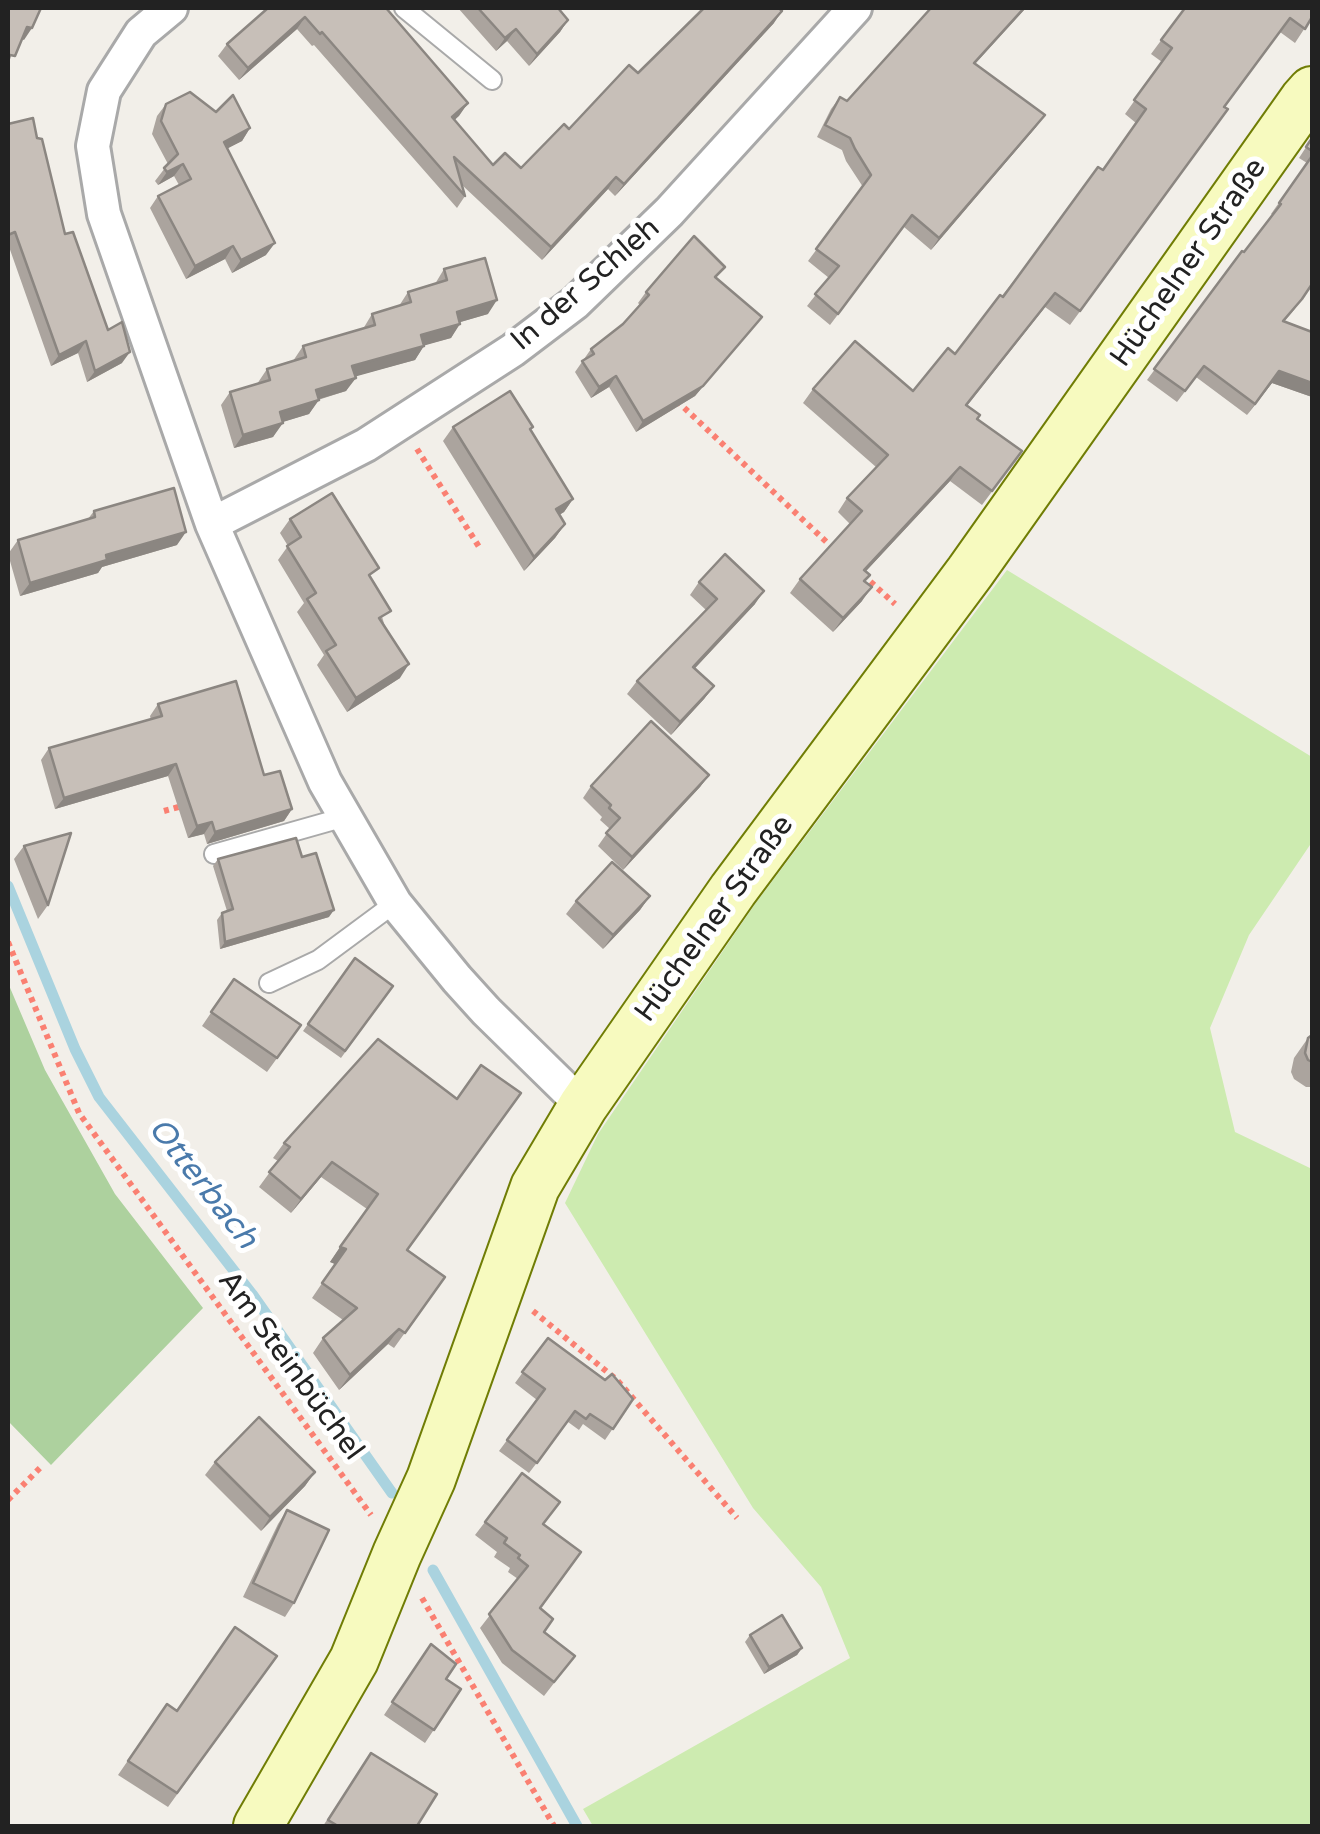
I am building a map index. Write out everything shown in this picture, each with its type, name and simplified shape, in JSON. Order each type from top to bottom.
[{"type":"street","points":[[172,8],[141,33],[104,91],[92,146],[104,214],[212,524],[325,782],[395,903],[456,979],[583,1106]]},
{"type":"street","name":"In der Schleh","points":[[212,524],[366,445],[514,350],[575,303],[669,212],[855,8]]},
{"type":"street","name":"Hüchelner Straße","points":[[258,1826],[354,1660],[431,1479],[535,1186],[583,1106],[733,890],[926,632],[1312,91]]},
{"type":"lane","points":[[404,8],[492,80]]},
{"type":"lane","points":[[214,854],[345,817]]},
{"type":"lane","points":[[269,983],[318,960],[395,903]]},
{"type":"path","points":[[672,396],[841,555]]},
{"type":"path","points":[[400,423],[481,550]]},
{"type":"path","points":[[855,568],[926,632]]},
{"type":"path","points":[[164,811],[182,806]]},
{"type":"path","name":"Am Steinbüchel","points":[[8,942],[79,1112],[397,1554],[554,1826]]},
{"type":"path","points":[[502,1284],[618,1380],[737,1518]]},
{"type":"path","points":[[8,1500],[40,1468]]},
{"type":"green space","points":[[1007,570],[1312,757],[1312,842],[1249,935],[1210,1028],[1235,1132],[1312,1169],[1312,1826],[593,1826],[583,1809],[850,1658],[821,1587],[753,1508],[565,1203],[598,1134],[755,904]]},
{"type":"green space","points":[[8,983],[45,1070],[115,1194],[203,1308],[51,1465],[8,1421]]},
{"type":"building","points":[[8,8],[41,8],[8,62]]},
{"type":"building","points":[[268,8],[386,8],[468,103],[452,117],[493,165],[505,153],[521,168],[564,124],[569,129],[629,65],[638,73],[704,8],[782,11],[624,184],[616,177],[551,247],[454,157],[465,196],[305,17],[248,68],[227,44]]},
{"type":"building","points":[[478,8],[558,8],[568,20],[537,54],[516,29],[505,38]]},
{"type":"building","points":[[931,8],[1024,8],[974,63],[1045,115],[939,238],[912,215],[838,314],[815,294],[839,266],[816,249],[871,175],[850,138],[825,125],[840,97],[847,101]]},
{"type":"building","points":[[1185,8],[1312,8],[1312,17],[1305,29],[1290,18],[1080,311],[1055,293],[966,405],[980,415],[977,419],[1022,451],[992,491],[960,467],[864,570],[870,575],[864,581],[872,587],[843,618],[800,579],[862,511],[847,498],[888,455],[813,389],[855,341],[913,391],[948,348],[955,354],[1000,295],[1003,297],[1098,167],[1103,170],[1146,109],[1134,100],[1172,48],[1161,40]]},
{"type":"building","points":[[190,92],[216,112],[233,95],[250,128],[224,142],[275,243],[241,260],[233,246],[195,266],[158,196],[191,179],[183,164],[167,172],[164,168],[178,154],[161,121],[166,104]]},
{"type":"building","points":[[33,118],[37,138],[42,139],[65,234],[73,232],[108,330],[122,322],[130,352],[95,371],[86,341],[59,355],[15,232],[8,235],[8,124]]},
{"type":"building","points":[[1312,156],[1312,284],[1283,321],[1312,332],[1312,383],[1279,371],[1255,404],[1204,366],[1185,391],[1154,369],[1281,204]]},
{"type":"building","points":[[694,236],[725,267],[715,277],[762,317],[703,386],[643,421],[616,376],[599,387],[582,361],[594,354],[591,349],[623,324],[649,295],[646,292]]},
{"type":"building","points":[[485,258],[497,300],[457,312],[460,324],[421,335],[424,346],[352,366],[356,378],[316,390],[319,400],[280,412],[283,423],[243,435],[230,392],[270,380],[267,369],[306,357],[303,346],[375,325],[372,314],[411,302],[408,292],[447,280],[444,269]]},
{"type":"building","points":[[510,391],[573,499],[556,509],[565,524],[534,557],[453,427]]},
{"type":"building","points":[[174,488],[186,532],[30,583],[18,540],[95,517],[94,511]]},
{"type":"building","points":[[332,493],[379,568],[369,575],[391,611],[379,618],[409,664],[356,698],[326,651],[336,645],[307,599],[316,593],[287,546],[301,537],[290,519]]},
{"type":"building","points":[[725,554],[764,591],[693,667],[714,686],[680,722],[637,681],[717,599],[699,582]]},
{"type":"building","points":[[236,681],[264,775],[280,771],[292,809],[215,832],[212,822],[197,826],[176,764],[64,798],[49,748],[162,716],[158,704]]},
{"type":"building","points":[[651,721],[709,775],[632,857],[606,833],[620,818],[591,786]]},
{"type":"building","points":[[71,833],[48,905],[24,846]]},
{"type":"building","points":[[296,838],[302,857],[316,853],[334,910],[225,942],[222,913],[233,909],[218,859]]},
{"type":"building","points":[[612,862],[650,896],[613,935],[576,901]]},
{"type":"building","points":[[355,958],[393,986],[345,1051],[308,1024]]},
{"type":"building","points":[[234,979],[301,1025],[277,1058],[211,1012]]},
{"type":"building","points":[[1312,1035],[1312,1062],[1305,1053]]},
{"type":"building","points":[[378,1039],[457,1099],[481,1065],[521,1093],[407,1250],[445,1277],[405,1333],[399,1329],[350,1375],[323,1338],[357,1308],[322,1283],[346,1249],[340,1247],[378,1194],[332,1162],[301,1199],[269,1172],[290,1147],[284,1143]]},
{"type":"building","points":[[548,1338],[605,1380],[612,1374],[633,1399],[613,1429],[590,1414],[586,1419],[575,1411],[537,1463],[507,1440],[545,1389],[522,1372]]},
{"type":"building","points":[[259,1417],[315,1472],[270,1517],[215,1462]]},
{"type":"building","points":[[522,1473],[560,1502],[543,1524],[581,1552],[540,1608],[553,1619],[544,1632],[575,1656],[554,1682],[512,1650],[489,1614],[528,1566],[504,1543],[507,1538],[485,1522]]},
{"type":"building","points":[[287,1510],[329,1530],[294,1603],[253,1583]]},
{"type":"building","points":[[782,1615],[802,1648],[769,1667],[750,1635]]},
{"type":"building","points":[[235,1627],[277,1656],[177,1793],[128,1761],[167,1704],[177,1711]]},
{"type":"building","points":[[431,1644],[456,1664],[446,1679],[461,1689],[434,1730],[392,1702]]},
{"type":"building","points":[[371,1753],[437,1794],[417,1826],[338,1826],[328,1820]]},
{"type":"waterway","name":"Otterbach","points":[[8,886],[75,1049],[99,1097],[252,1294],[392,1493]]},
{"type":"waterway","name":"Otterbach","points":[[433,1570],[577,1826]]}]
